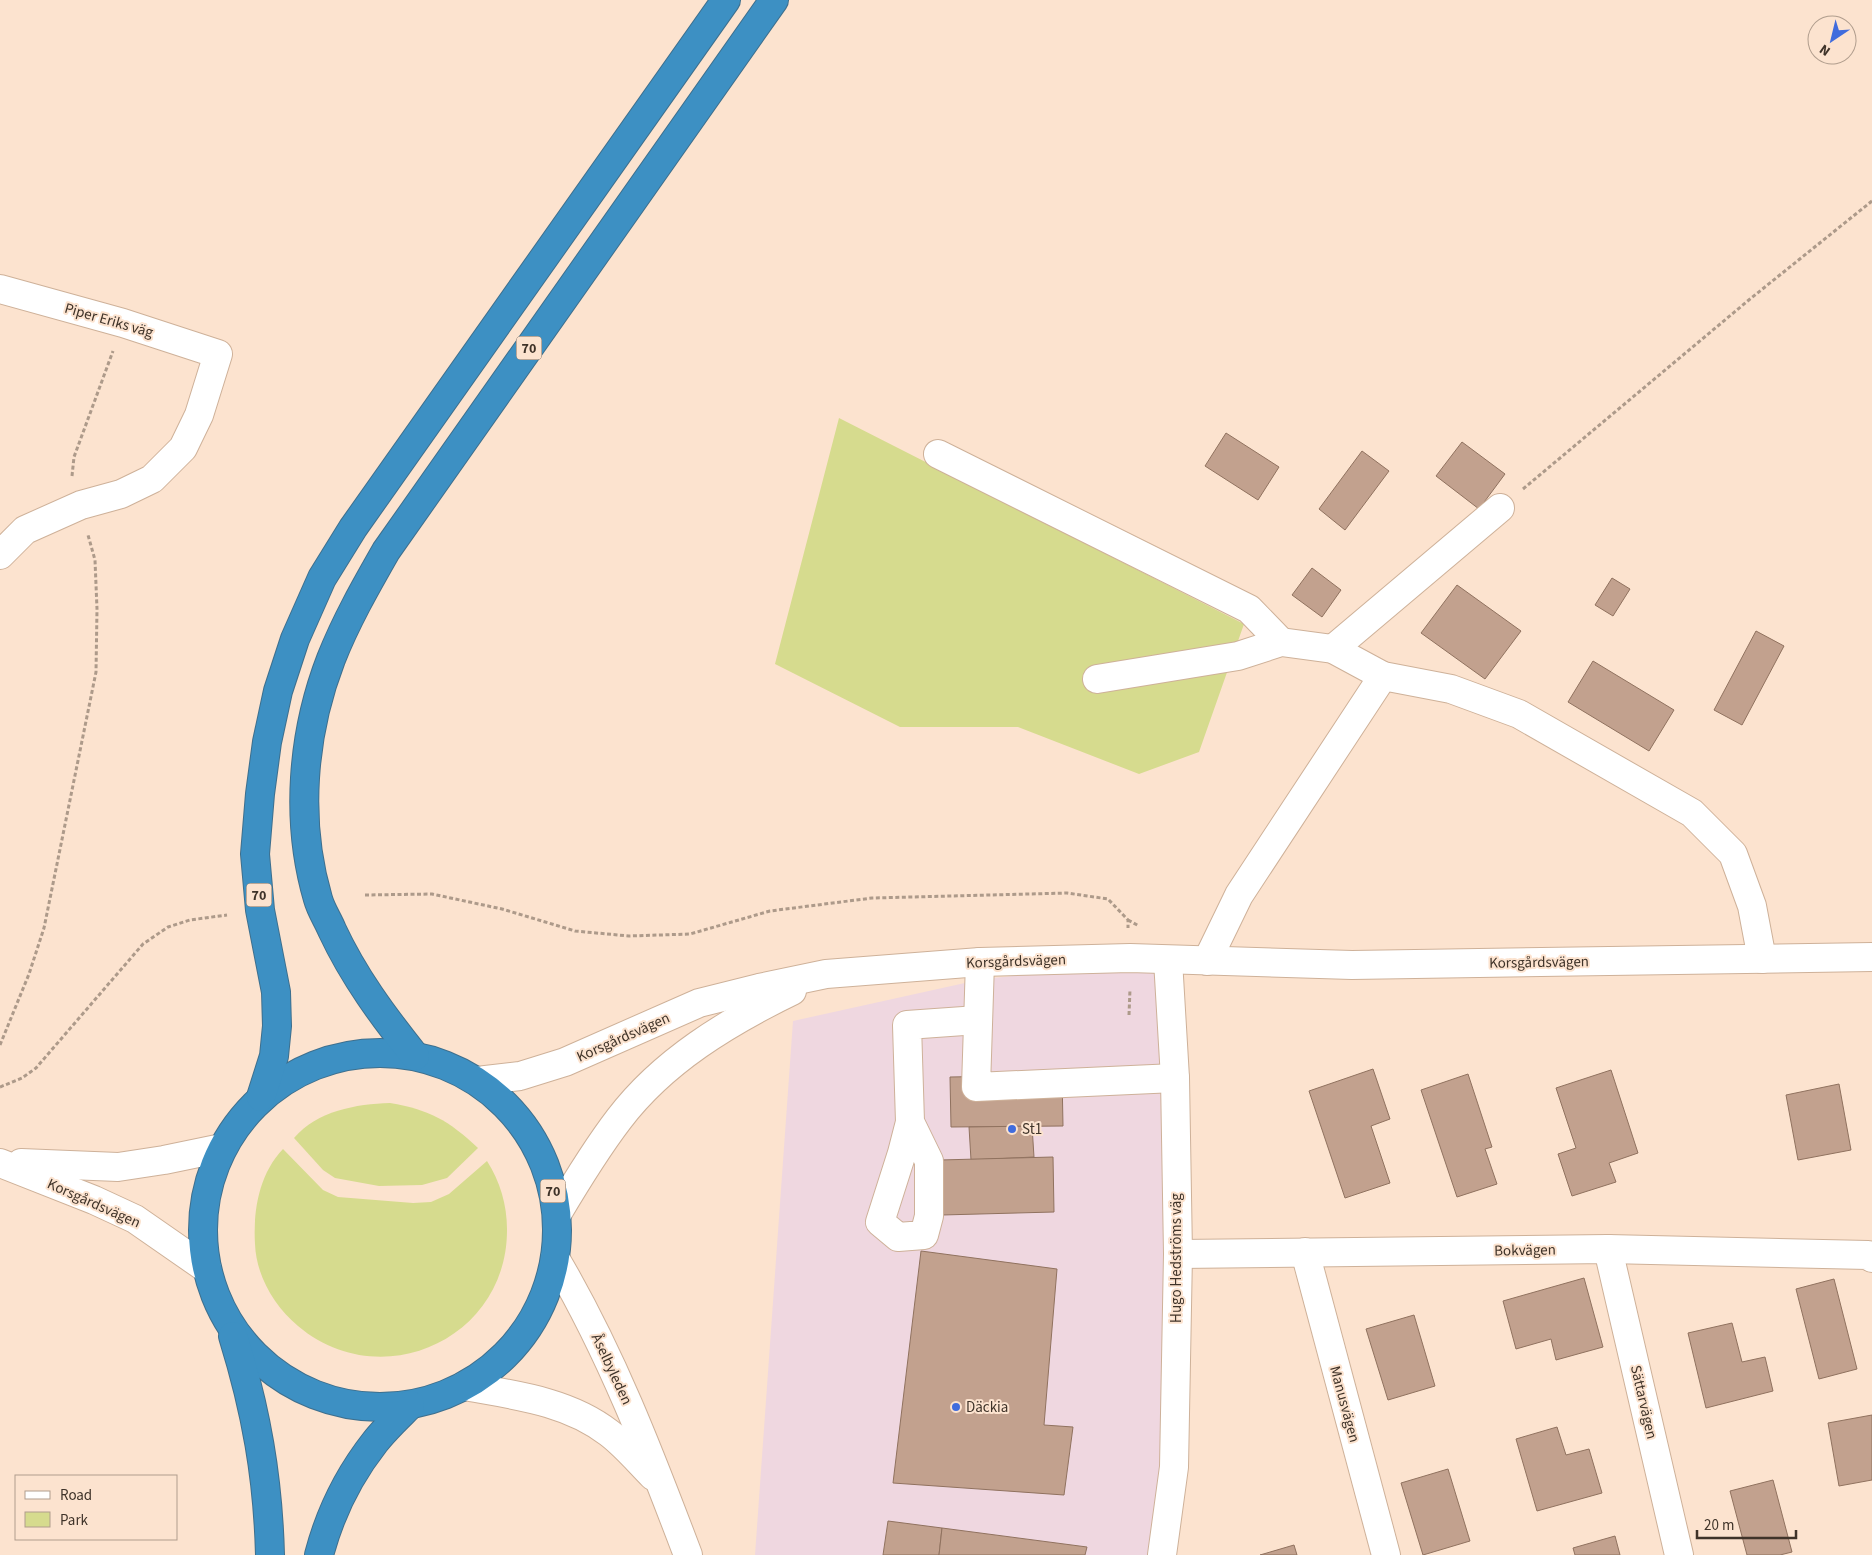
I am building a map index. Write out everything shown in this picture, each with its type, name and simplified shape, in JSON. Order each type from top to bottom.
[{"type":"highway","name":"70","points":[[261,1097],[274,1056],[277,1026],[276,992],[260,910],[255,854],[267,742],[278,691],[294,639],[322,578],[353,528],[726,0]]},
{"type":"highway","name":"70","points":[[416,1056],[377,1008],[345,959],[318,901],[306,848],[304,776],[314,712],[331,658],[358,601],[386,551],[774,0]]},
{"type":"highway","name":"70","points":[[382,1052],[416,1056],[457,1070],[477,1081],[517,1117],[532,1139],[544,1163],[552,1188],[557,1236],[555,1258],[549,1284],[539,1310],[525,1333],[494,1366],[464,1386],[438,1398],[410,1405],[360,1406],[322,1397],[294,1385],[269,1369],[248,1348],[230,1325],[216,1298],[206,1269],[202,1238],[204,1207],[210,1176],[222,1148],[240,1120],[261,1097],[288,1078],[318,1063],[350,1055],[382,1052]]},
{"type":"highway","name":"70","points":[[230,1325],[248,1385],[262,1457],[269,1512],[270,1555]]},
{"type":"highway","points":[[319,1555],[326,1529],[354,1470],[376,1440],[410,1405]]},
{"type":"street","name":"Piper Eriks väg","points":[[0,289],[123,324],[218,354],[199,415],[183,448],[152,479],[121,494],[80,505]]},
{"type":"street","points":[[938,454],[1250,609],[1281,642]]},
{"type":"street","points":[[0,554],[25,530],[80,505]]},
{"type":"street","points":[[1333,649],[1500,508]]},
{"type":"street","points":[[1097,679],[1238,656],[1281,642],[1333,649],[1384,676],[1451,690],[1520,714],[1692,814],[1733,854],[1752,906],[1762,958]]},
{"type":"street","points":[[1207,961],[1239,895],[1384,676]]},
{"type":"street","name":"Korsgårdsvägen","points":[[477,1081],[520,1076],[555,1066],[699,1003],[826,974],[980,962],[1130,958],[1352,964],[1872,957]]},
{"type":"street","name":"Hugo Hedströms väg","points":[[1162,1555],[1174,1467],[1178,1254],[1175,1078],[1168,960]]},
{"type":"street","points":[[980,962],[976,1086],[1175,1078]]},
{"type":"street","name":"Korsgårdsvägen","points":[[556,1214],[620,1117],[654,1080],[710,1035],[765,1004],[826,974]]},
{"type":"street","points":[[910,1122],[929,1161],[930,1216],[924,1235],[898,1237],[880,1222],[910,1122],[908,1025],[978,1020]]},
{"type":"street","name":"Korsgårdsvägen","points":[[0,1162],[118,1167],[222,1148]]},
{"type":"street","name":"Korsgårdsvägen","points":[[0,1162],[94,1200],[135,1219],[206,1269]]},
{"type":"street","name":"Bokvägen","points":[[1178,1254],[1608,1249],[1868,1256],[1872,1258]]},
{"type":"street","name":"Sättarvägen","points":[[1608,1249],[1679,1555]]},
{"type":"street","name":"Manusvägen","points":[[1305,1252],[1386,1555]]},
{"type":"street","name":"Åselbyleden","points":[[555,1258],[578,1298],[628,1401],[688,1555]]},
{"type":"street","name":"Åselbyleden","points":[[464,1386],[532,1398],[574,1412],[609,1433],[661,1484]]},
{"type":"path","points":[[1500,508],[1872,201]]},
{"type":"path","points":[[0,1045],[29,974],[44,928],[96,672],[97,609],[95,560],[72,477],[74,457],[123,324]]},
{"type":"path","points":[[365,895],[432,894],[502,909],[575,931],[629,936],[690,934],[770,911],[872,898],[1067,893],[1108,899],[1128,920],[1130,958],[1129,1015]]},
{"type":"path","points":[[0,1087],[22,1078],[36,1068],[143,944],[168,927],[190,920],[227,915]]},
{"type":"shaded area","points":[[1168,960],[1162,1555],[755,1555],[793,1021],[983,979]]},
{"type":"green space","points":[[839,418],[1244,624],[1199,752],[1139,774],[1018,727],[900,727],[775,664]]},
{"type":"green space","points":[[390,1103],[428,1113],[448,1123],[478,1148],[447,1178],[422,1185],[379,1186],[335,1178],[323,1170],[294,1138],[314,1121],[326,1115],[351,1107]]},
{"type":"green space","points":[[283,1149],[323,1190],[338,1197],[413,1203],[431,1202],[449,1194],[487,1161],[496,1177],[502,1194],[506,1211],[507,1229],[502,1268],[486,1300],[463,1326],[434,1345],[401,1355],[366,1356],[331,1346],[298,1326],[281,1309],[268,1289],[256,1256],[255,1219],[259,1194],[268,1170]]},
{"type":"building","points":[[1226,433],[1279,467],[1258,500],[1205,466]]},
{"type":"building","points":[[1462,442],[1505,474],[1479,509],[1436,476]]},
{"type":"building","points":[[1362,451],[1389,471],[1345,530],[1319,509]]},
{"type":"building","points":[[1312,568],[1341,590],[1322,617],[1292,595]]},
{"type":"building","points":[[1612,578],[1630,589],[1613,616],[1595,605]]},
{"type":"building","points":[[1457,585],[1521,631],[1485,679],[1421,633]]},
{"type":"building","points":[[1756,631],[1784,646],[1742,725],[1714,710]]},
{"type":"building","points":[[1593,661],[1674,710],[1649,751],[1568,702]]},
{"type":"building","points":[[1373,1069],[1390,1119],[1371,1126],[1390,1183],[1345,1198],[1309,1091]]},
{"type":"building","points":[[1611,1070],[1638,1153],[1609,1163],[1616,1182],[1572,1196],[1558,1154],[1576,1148],[1556,1088]]},
{"type":"building","points":[[1468,1074],[1492,1147],[1485,1149],[1497,1184],[1457,1197],[1421,1090]]},
{"type":"building","points":[[1062,1075],[1063,1126],[951,1127],[950,1077]]},
{"type":"building","points":[[1839,1084],[1851,1150],[1798,1160],[1786,1095]]},
{"type":"building","points":[[1032,1126],[1034,1157],[971,1160],[969,1127]]},
{"type":"building","points":[[1053,1157],[1054,1212],[942,1215],[940,1160]]},
{"type":"building","points":[[921,1251],[1057,1269],[1044,1425],[1073,1427],[1064,1495],[893,1483]]},
{"type":"building","points":[[1584,1278],[1603,1347],[1556,1360],[1551,1339],[1516,1349],[1503,1301]]},
{"type":"building","points":[[1834,1279],[1857,1369],[1819,1379],[1796,1289]]},
{"type":"building","points":[[1414,1315],[1435,1386],[1388,1400],[1366,1329]]},
{"type":"building","points":[[1732,1323],[1742,1362],[1765,1357],[1773,1391],[1706,1408],[1688,1333]]},
{"type":"building","points":[[1872,1415],[1872,1480],[1839,1486],[1828,1423]]},
{"type":"building","points":[[1557,1427],[1566,1455],[1589,1449],[1602,1493],[1537,1511],[1516,1439]]},
{"type":"building","points":[[1448,1469],[1470,1541],[1423,1555],[1401,1483]]},
{"type":"building","points":[[1773,1480],[1792,1552],[1780,1555],[1747,1555],[1730,1491]]},
{"type":"building","points":[[888,1521],[942,1528],[939,1555],[883,1555]]},
{"type":"building","points":[[942,1528],[1087,1547],[1085,1555],[939,1555]]},
{"type":"building","points":[[1615,1536],[1620,1555],[1575,1555],[1573,1548]]},
{"type":"building","points":[[1294,1545],[1297,1555],[1260,1555]]},
{"type":"place","name":"St1","points":[[1012,1129]]},
{"type":"place","name":"Däckia","points":[[956,1407]]}]
